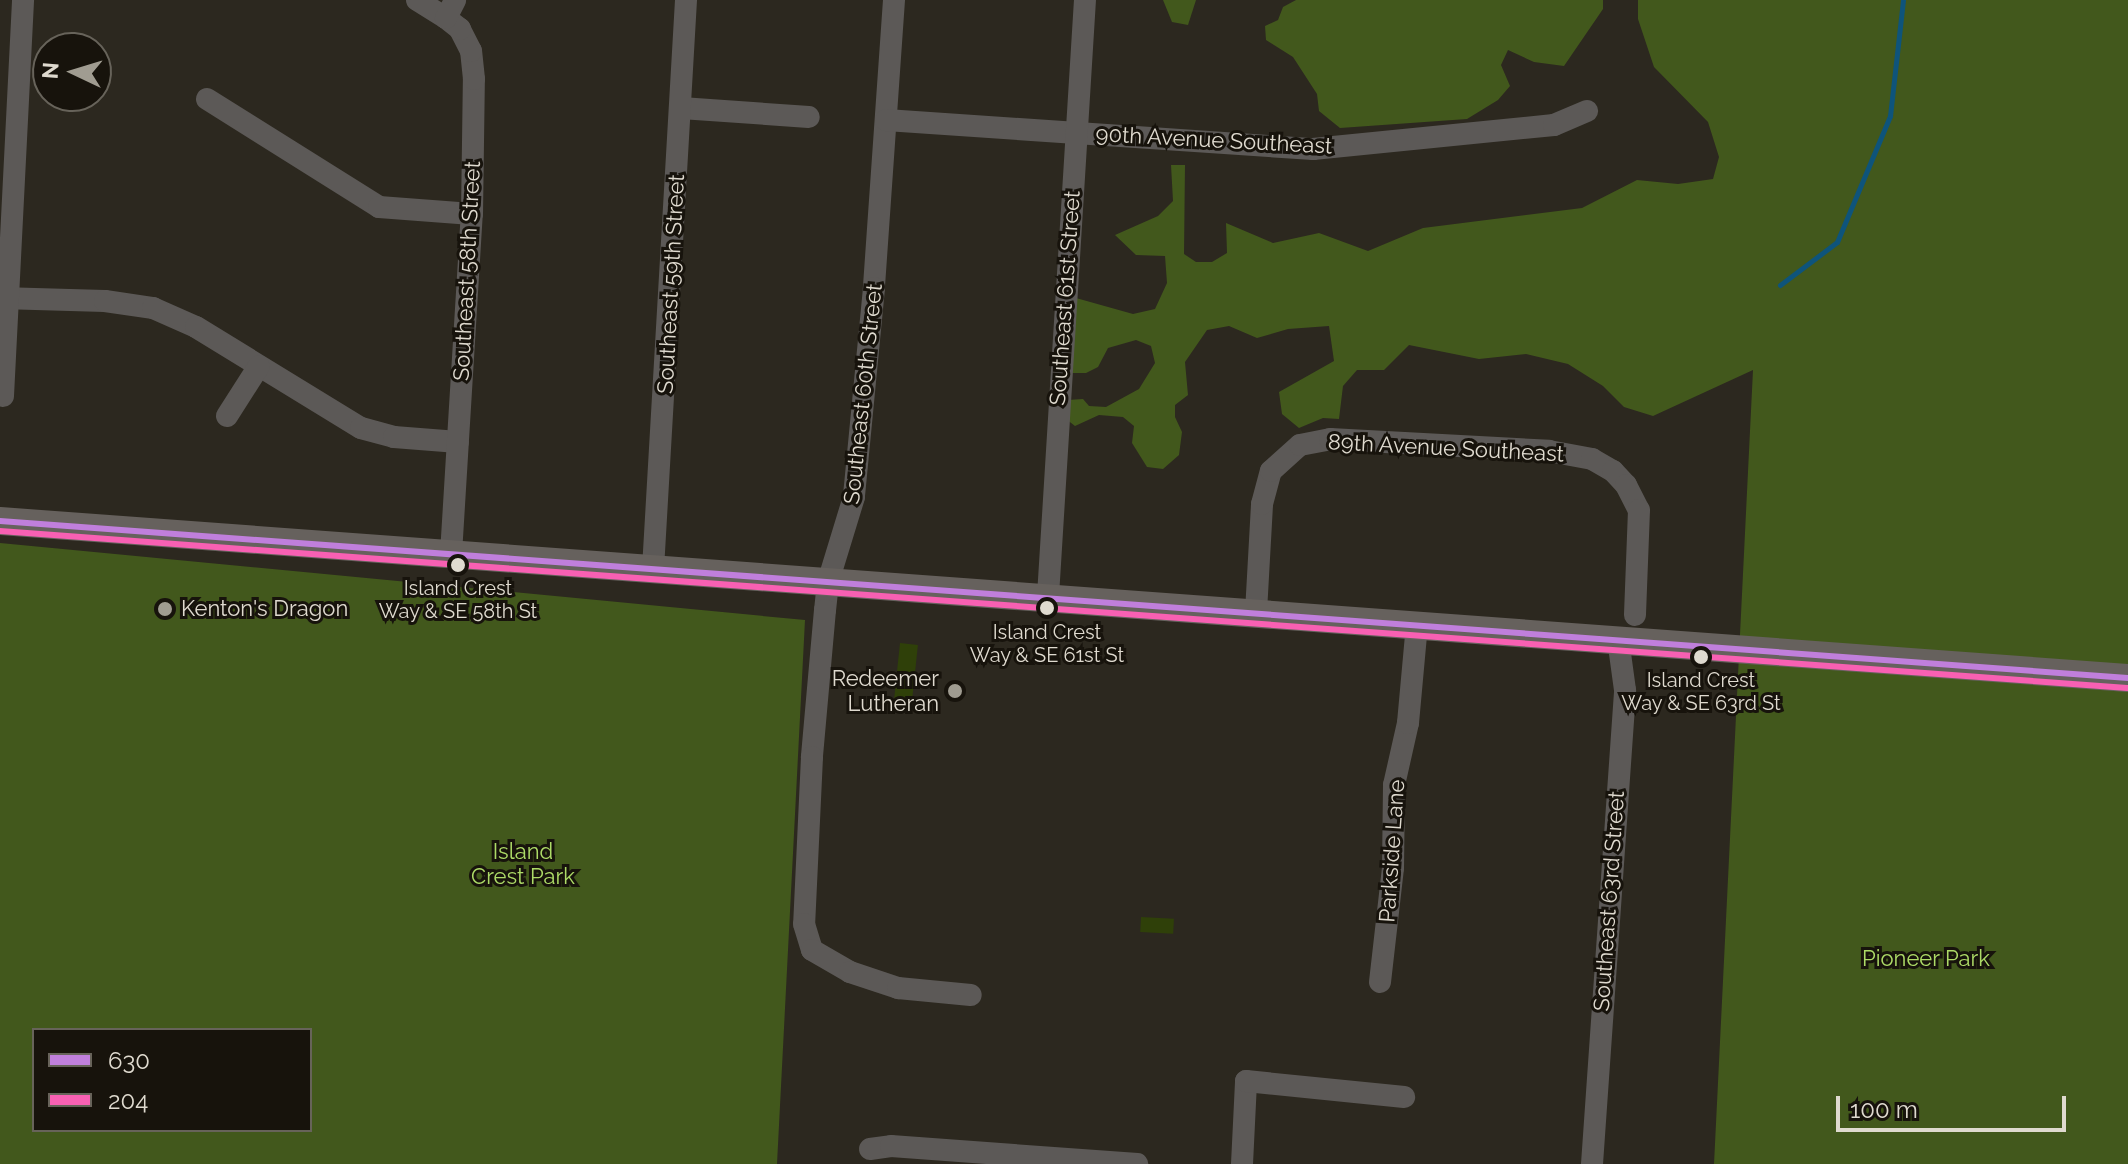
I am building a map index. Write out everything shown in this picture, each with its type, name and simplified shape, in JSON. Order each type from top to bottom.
[{"type":"main road","points":[[0,521],[2128,678]]},
{"type":"street","points":[[3,396],[4,298],[23,0]]},
{"type":"street","points":[[417,0],[450,9]]},
{"type":"street","name":"Southeast 59th Street","points":[[653,569],[686,0]]},
{"type":"street","name":"Southeast 60th Street","points":[[894,0],[854,497],[828,582],[812,757],[804,901],[807,940],[819,956],[876,982],[909,990],[971,995]]},
{"type":"street","name":"Southeast 61st Street","points":[[1048,596],[1085,0]]},
{"type":"street","name":"Southeast 58th Street","points":[[450,9],[471,51],[474,79],[472,214],[451,554]]},
{"type":"street","points":[[207,99],[379,207],[472,214]]},
{"type":"street","points":[[681,108],[809,117]]},
{"type":"street","name":"90th Avenue Southeast","points":[[886,120],[1313,149],[1554,125],[1587,111]]},
{"type":"street","points":[[4,298],[105,301],[153,308],[175,315],[361,428],[394,437],[458,442]]},
{"type":"street","points":[[227,416],[259,366]]},
{"type":"street","name":"89th Avenue Southeast","points":[[1256,612],[1264,494],[1271,471],[1280,459],[1300,445],[1330,439],[1549,451],[1592,459],[1613,471],[1632,493],[1639,510],[1635,615]]},
{"type":"street","name":"Parkside Lane","points":[[1380,982],[1393,868],[1394,785],[1408,723],[1417,624]]},
{"type":"street","name":"Southeast 63rd Street","points":[[1592,1164],[1625,690],[1618,639]]},
{"type":"street","points":[[1242,1164],[1246,1081],[1404,1097]]},
{"type":"street","points":[[870,1149],[891,1146],[1012,1159],[1137,1164]]},
{"type":"green space","points":[[1163,0],[1196,0],[1188,25],[1172,22]]},
{"type":"green space","points":[[1296,0],[1603,0],[1603,9],[1564,66],[1534,62],[1508,50],[1501,65],[1510,86],[1498,100],[1467,119],[1340,128],[1319,111],[1317,94],[1293,57],[1266,40],[1265,26],[1278,20],[1283,7]]},
{"type":"green space","name":"Pioneer Park","points":[[1638,0],[2128,0],[2128,1164],[1714,1164],[1753,370],[1653,416],[1624,407],[1603,386],[1568,364],[1526,354],[1479,359],[1409,345],[1384,370],[1357,370],[1343,386],[1339,419],[1323,418],[1299,428],[1282,414],[1279,392],[1334,361],[1329,326],[1288,329],[1257,338],[1229,326],[1207,330],[1185,362],[1188,395],[1175,405],[1175,417],[1182,432],[1179,455],[1163,469],[1147,467],[1132,443],[1134,426],[1123,417],[1099,415],[1075,426],[1066,419],[1068,400],[1083,399],[1089,406],[1106,407],[1139,389],[1155,363],[1151,346],[1136,340],[1108,348],[1098,367],[1086,373],[1070,373],[1076,298],[1133,314],[1155,309],[1167,283],[1165,256],[1136,255],[1115,235],[1158,216],[1173,201],[1171,165],[1185,165],[1184,254],[1196,262],[1212,262],[1227,253],[1226,223],[1273,243],[1319,233],[1368,251],[1423,228],[1582,208],[1637,180],[1678,184],[1713,179],[1719,157],[1708,122],[1654,67],[1638,19]]},
{"type":"green space","name":"Island Crest Park","points":[[0,543],[805,620],[777,1164],[0,1164]]},
{"type":"green space","points":[[900,643],[918,645],[911,708],[893,706]]},
{"type":"green space","points":[[1141,917],[1174,919],[1173,934],[1140,932]]},
{"type":"waterway","points":[[1780,285],[1837,242],[1890,116],[1903,0]]},
{"type":"transit line","name":"630","points":[[0,521],[2128,678]]},
{"type":"transit line","name":"204","points":[[0,531],[2127,688]]},
{"type":"place","name":"Island Crest Way & SE 58th St","points":[[458,565]]},
{"type":"place","name":"Island Crest Way & SE 61st St","points":[[1047,608]]},
{"type":"place","name":"Kenton's Dragon","points":[[165,609]]},
{"type":"place","name":"Island Crest Way & SE 63rd St","points":[[1701,657]]},
{"type":"place","name":"Redeemer Lutheran","points":[[955,691]]}]
